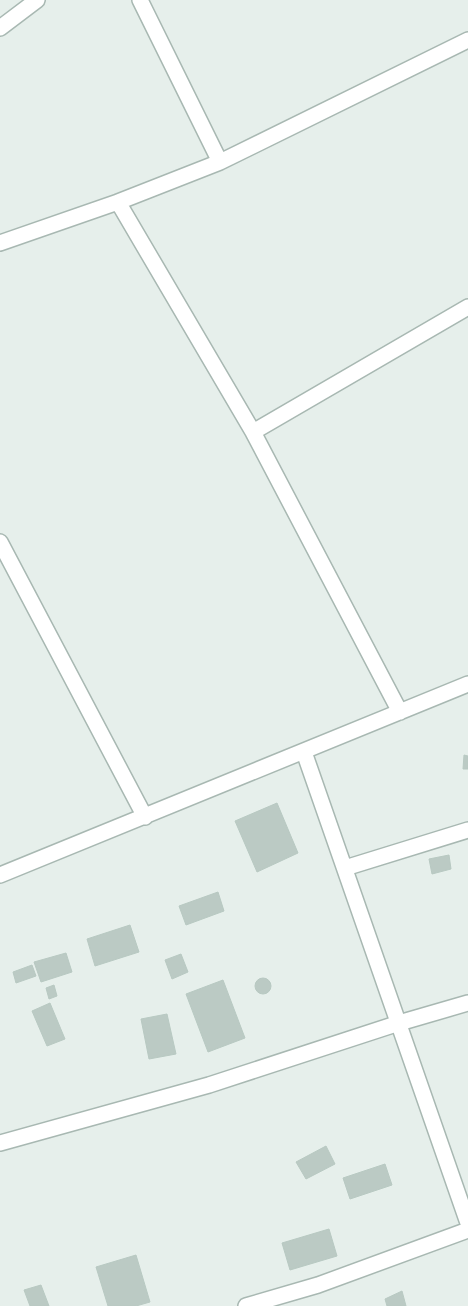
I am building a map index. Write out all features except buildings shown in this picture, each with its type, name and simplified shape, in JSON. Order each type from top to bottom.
[{"type":"street","points":[[0,28],[37,0]]},
{"type":"street","points":[[140,0],[220,162]]},
{"type":"street","points":[[0,243],[118,202],[220,162],[468,40]]},
{"type":"street","points":[[118,202],[253,432],[400,712]]},
{"type":"street","points":[[253,432],[468,307]]},
{"type":"street","points":[[0,542],[145,816]]},
{"type":"street","points":[[0,875],[468,684]]},
{"type":"street","points":[[304,752],[468,1223]]},
{"type":"street","points":[[345,868],[468,830]]},
{"type":"street","points":[[0,1143],[209,1085],[399,1023],[468,1003]]},
{"type":"street","points":[[246,1306],[318,1285],[468,1230]]}]
